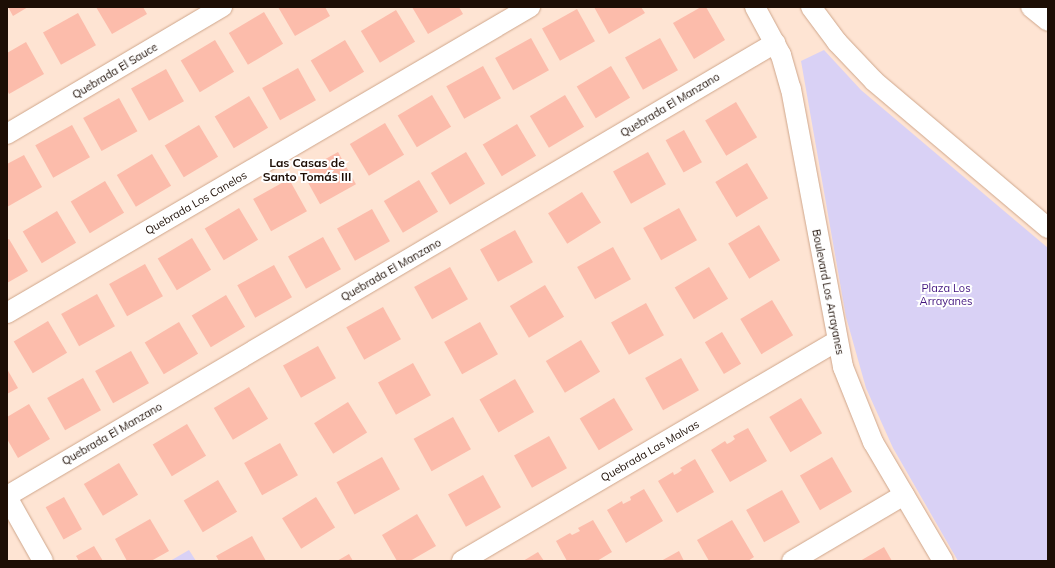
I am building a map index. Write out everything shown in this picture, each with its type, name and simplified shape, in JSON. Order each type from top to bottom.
[{"type":"street","name":"Quebrada El Sauce","points":[[7,134],[222,7]]},
{"type":"street","name":"Quebrada Los Canelos","points":[[7,314],[530,7]]},
{"type":"street","name":"Boulevard Los Arrayanes","points":[[755,7],[775,43],[791,89],[837,341],[863,421],[904,495],[944,561]]},
{"type":"street","points":[[811,7],[837,42],[874,81],[1048,228]]},
{"type":"street","points":[[1030,7],[1048,21]]},
{"type":"street","name":"Quebrada El Manzano","points":[[7,496],[775,43]]},
{"type":"street","name":"Quebrada Las Malvas","points":[[462,561],[837,341]]},
{"type":"street","points":[[792,561],[904,495]]},
{"type":"street","points":[[7,496],[43,561]]},
{"type":"green space","name":"Plaza Los Arrayanes","points":[[824,50],[861,90],[1048,248],[1048,561],[958,561],[893,448],[866,388],[846,317],[801,61]]},
{"type":"green space","points":[[189,550],[196,561],[170,561]]},
{"type":"building","points":[[8,7],[28,7],[13,16]]},
{"type":"building","points":[[96,7],[143,7],[147,14],[112,34]]},
{"type":"building","points":[[278,7],[325,7],[330,16],[295,36]]},
{"type":"building","points":[[412,7],[459,7],[463,14],[428,34]]},
{"type":"building","points":[[594,7],[641,7],[645,13],[609,34]]},
{"type":"building","points":[[701,7],[706,7],[725,40],[694,59],[673,23]]},
{"type":"building","points":[[577,9],[595,41],[560,61],[542,28]]},
{"type":"building","points":[[396,10],[415,42],[380,63],[361,31]]},
{"type":"building","points":[[264,12],[283,44],[248,65],[229,33]]},
{"type":"building","points":[[78,13],[96,45],[61,65],[43,32]]},
{"type":"building","points":[[531,38],[549,70],[513,90],[495,58]]},
{"type":"building","points":[[660,38],[678,70],[643,90],[625,57]]},
{"type":"building","points":[[215,40],[234,72],[200,92],[181,61]]},
{"type":"building","points":[[345,40],[364,72],[330,92],[311,61]]},
{"type":"building","points":[[26,42],[44,74],[9,94],[7,90],[7,53]]},
{"type":"building","points":[[483,66],[501,98],[464,119],[446,86]]},
{"type":"building","points":[[611,66],[630,98],[596,118],[577,87]]},
{"type":"building","points":[[298,68],[316,100],[280,120],[262,88]]},
{"type":"building","points":[[166,69],[184,101],[149,121],[131,88]]},
{"type":"building","points":[[432,95],[451,127],[417,147],[398,116]]},
{"type":"building","points":[[565,95],[584,127],[549,148],[530,116]]},
{"type":"building","points":[[249,96],[268,128],[234,148],[215,117]]},
{"type":"building","points":[[119,98],[137,131],[102,151],[83,118]]},
{"type":"building","points":[[736,102],[757,137],[726,156],[705,121]]},
{"type":"building","points":[[385,123],[404,155],[369,176],[350,144]]},
{"type":"building","points":[[517,124],[536,156],[502,176],[483,145]]},
{"type":"building","points":[[72,125],[90,157],[53,178],[35,145]]},
{"type":"building","points":[[199,125],[218,157],[184,177],[165,146]]},
{"type":"building","points":[[684,130],[702,162],[684,173],[666,140]]},
{"type":"building","points":[[338,152],[356,184],[320,204],[302,172]]},
{"type":"building","points":[[466,152],[485,184],[450,205],[431,173]]},
{"type":"building","points":[[648,152],[666,184],[631,204],[613,171]]},
{"type":"building","points":[[152,154],[171,186],[136,207],[117,175]]},
{"type":"building","points":[[24,155],[42,187],[7,207],[7,164]]},
{"type":"building","points":[[747,163],[768,198],[736,217],[715,182]]},
{"type":"building","points":[[289,179],[307,211],[271,231],[253,199]]},
{"type":"building","points":[[419,180],[438,212],[403,233],[384,201]]},
{"type":"building","points":[[105,181],[124,213],[90,233],[71,202]]},
{"type":"building","points":[[582,192],[601,223],[567,244],[548,213]]},
{"type":"building","points":[[239,208],[258,240],[224,260],[205,229]]},
{"type":"building","points":[[679,208],[697,240],[661,260],[643,228]]},
{"type":"building","points":[[372,209],[390,241],[355,261],[337,228]]},
{"type":"building","points":[[57,211],[76,243],[42,263],[23,232]]},
{"type":"building","points":[[759,225],[780,260],[749,279],[728,244]]},
{"type":"building","points":[[515,230],[533,262],[498,282],[480,249]]},
{"type":"building","points":[[323,237],[341,269],[306,289],[288,256]]},
{"type":"building","points":[[192,238],[211,270],[177,290],[158,259]]},
{"type":"building","points":[[9,239],[28,271],[7,283],[7,240]]},
{"type":"building","points":[[613,247],[631,279],[595,299],[577,267]]},
{"type":"building","points":[[145,264],[163,296],[127,316],[109,284]]},
{"type":"building","points":[[274,265],[292,297],[255,318],[237,285]]},
{"type":"building","points":[[450,267],[468,299],[432,319],[414,287]]},
{"type":"building","points":[[709,267],[728,299],[694,319],[675,288]]},
{"type":"building","points":[[545,285],[564,317],[529,338],[510,306]]},
{"type":"building","points":[[97,294],[115,326],[79,346],[61,314]]},
{"type":"building","points":[[226,295],[245,327],[211,347],[192,316]]},
{"type":"building","points":[[772,300],[793,335],[761,354],[740,319]]},
{"type":"building","points":[[646,303],[664,335],[629,355],[611,322]]},
{"type":"building","points":[[383,307],[401,339],[364,360],[346,327]]},
{"type":"building","points":[[48,321],[67,353],[33,373],[14,342]]},
{"type":"building","points":[[179,322],[198,354],[164,374],[145,343]]},
{"type":"building","points":[[480,322],[498,354],[462,374],[444,342]]},
{"type":"building","points":[[722,332],[741,364],[724,374],[705,342]]},
{"type":"building","points":[[581,340],[600,372],[565,393],[546,361]]},
{"type":"building","points":[[318,346],[336,378],[301,398],[283,365]]},
{"type":"building","points":[[131,351],[149,383],[113,403],[95,371]]},
{"type":"building","points":[[681,358],[699,390],[663,410],[645,378]]},
{"type":"building","points":[[413,363],[431,395],[396,415],[378,382]]},
{"type":"building","points":[[7,369],[18,388],[7,394]]},
{"type":"building","points":[[83,378],[101,410],[65,430],[47,398]]},
{"type":"building","points":[[515,379],[534,412],[498,432],[479,400]]},
{"type":"building","points":[[249,387],[268,419],[233,440],[214,408]]},
{"type":"building","points":[[614,398],[633,430],[599,450],[580,419]]},
{"type":"building","points":[[801,398],[822,433],[790,452],[769,417]]},
{"type":"building","points":[[348,402],[367,433],[333,454],[314,423]]},
{"type":"building","points":[[29,404],[50,439],[18,458],[7,439],[7,417]]},
{"type":"building","points":[[453,417],[471,449],[432,471],[414,439]]},
{"type":"building","points":[[187,424],[206,456],[172,476],[153,445]]},
{"type":"building","points":[[748,428],[767,461],[730,482],[711,450],[725,441],[727,444],[731,442],[735,439],[733,436]]},
{"type":"building","points":[[549,436],[567,468],[532,488],[514,455]]},
{"type":"building","points":[[280,443],[298,475],[262,495],[244,463]]},
{"type":"building","points":[[382,457],[400,489],[354,515],[337,482]]},
{"type":"building","points":[[832,457],[852,492],[820,510],[800,475]]},
{"type":"building","points":[[695,459],[714,492],[677,513],[658,481],[673,472],[674,475],[678,473],[682,470],[680,468]]},
{"type":"building","points":[[119,463],[138,495],[103,516],[84,484]]},
{"type":"building","points":[[483,475],[501,507],[466,527],[448,494]]},
{"type":"building","points":[[218,480],[237,512],[203,532],[184,501]]},
{"type":"building","points":[[644,489],[663,521],[626,543],[607,510],[622,501],[623,504],[631,500],[630,497]]},
{"type":"building","points":[[782,490],[800,522],[764,542],[746,510]]},
{"type":"building","points":[[64,497],[82,529],[64,540],[46,507]]},
{"type":"building","points":[[316,497],[335,528],[301,549],[282,518]]},
{"type":"building","points":[[417,514],[436,546],[410,561],[397,561],[382,535]]},
{"type":"building","points":[[150,519],[169,551],[151,561],[127,561],[115,539]]},
{"type":"building","points":[[593,520],[612,552],[597,561],[567,561],[556,541],[570,533],[572,535],[580,531],[578,528]]},
{"type":"building","points":[[732,520],[754,557],[748,561],[709,561],[697,540]]},
{"type":"building","points":[[252,536],[266,561],[219,561],[216,556]]},
{"type":"building","points":[[94,546],[103,561],[79,561],[76,556]]},
{"type":"building","points":[[884,547],[892,561],[860,561]]},
{"type":"building","points":[[679,551],[684,561],[661,561]]},
{"type":"building","points":[[538,552],[544,561],[523,561]]},
{"type":"building","points":[[349,554],[353,561],[337,561]]},
{"type":"district","name":"Las Casas de Santo Tomás III","points":[[307,170]]}]
